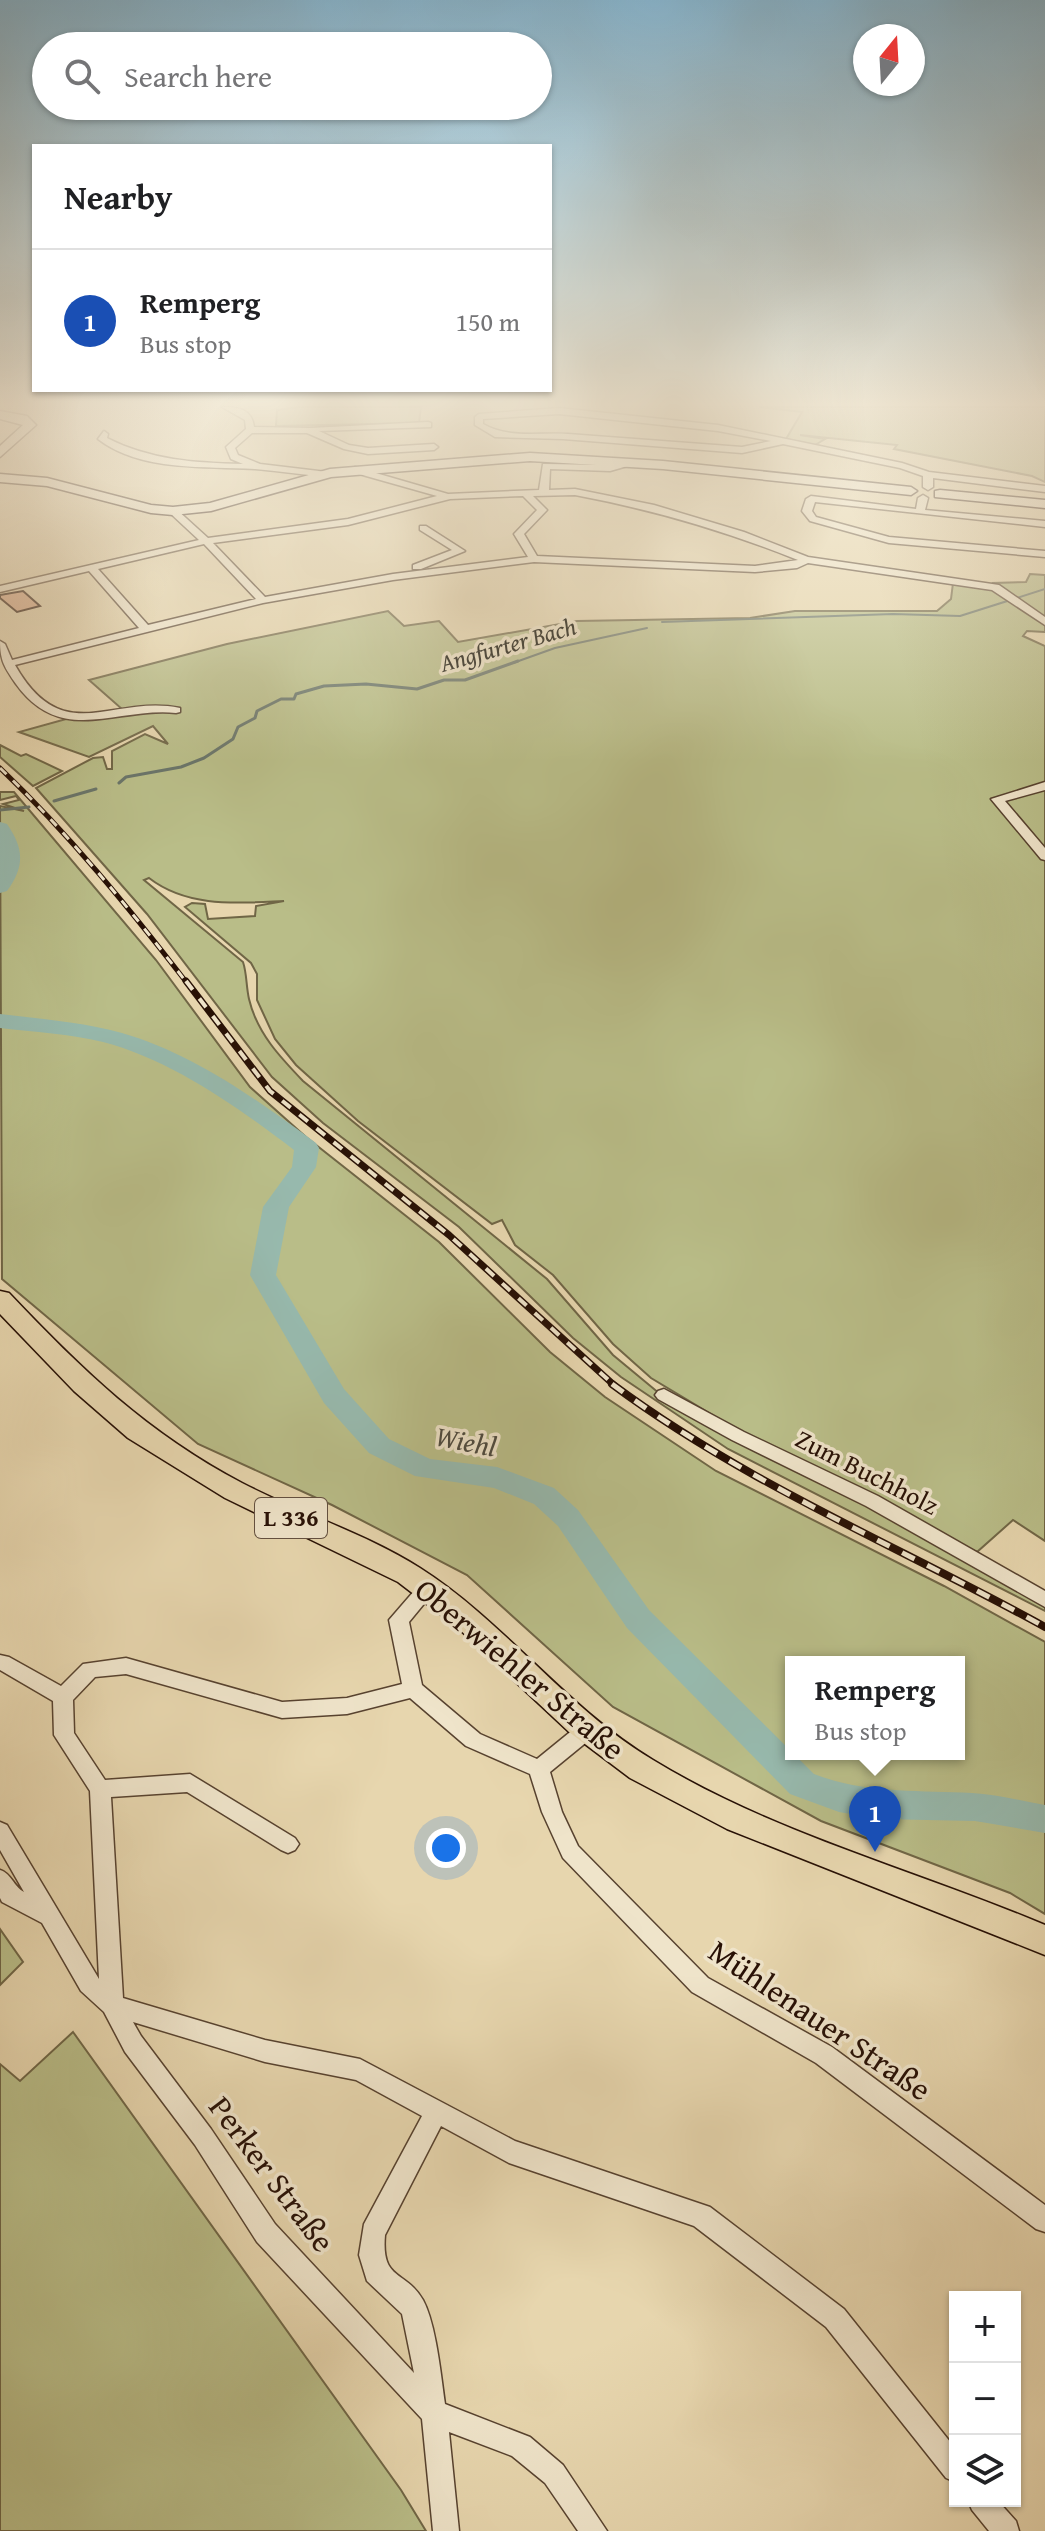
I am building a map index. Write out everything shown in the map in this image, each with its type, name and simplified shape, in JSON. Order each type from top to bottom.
[{"type":"main road","name":"Oberwiehler Straße","points":[[0,1299],[69,1371],[139,1433],[191,1467],[428,1588],[487,1634],[587,1730],[642,1769],[712,1806],[1045,1940]]},
{"type":"street","points":[[189,525],[263,600]]},
{"type":"street","points":[[0,589],[206,541],[325,525]]},
{"type":"street","points":[[528,525],[519,534],[534,559]]},
{"type":"street","points":[[711,525],[806,560],[907,577],[995,587],[1045,622]]},
{"type":"street","points":[[835,525],[889,540],[1045,554]]},
{"type":"street","points":[[393,577],[460,551],[423,528]]},
{"type":"street","points":[[7,664],[263,600],[393,577],[534,559],[755,569],[797,565],[806,560]]},
{"type":"street","points":[[91,568],[145,628]]},
{"type":"street","points":[[0,644],[7,664],[21,687],[33,697],[71,717],[99,718],[152,707],[176,710]]},
{"type":"street","points":[[1045,786],[997,799],[1045,856]]},
{"type":"street","name":"Zum Buchholz","points":[[664,1395],[738,1436],[872,1501],[1045,1600]]},
{"type":"street","points":[[428,1588],[399,1620],[413,1689],[473,1740],[539,1769],[587,1730]]},
{"type":"street","points":[[2,1662],[63,1697]]},
{"type":"street","points":[[288,1844],[190,1783],[100,1789],[64,1735],[63,1697],[90,1670],[126,1666],[282,1710],[347,1706],[413,1689]]},
{"type":"street","name":"Mühlenauer Straße","points":[[539,1769],[552,1812],[570,1852],[700,1985],[824,2055],[1045,2220]]},
{"type":"street","name":"Perker Straße","points":[[100,1789],[112,2005],[133,2044],[203,2137],[266,2233],[434,2413],[521,2446],[554,2474],[594,2531]]},
{"type":"street","points":[[0,1831],[89,1984],[112,2005],[265,2051],[360,2070],[509,2151],[701,2216],[835,2318],[949,2461]]},
{"type":"street","points":[[0,1879],[10,1895],[50,1917]]},
{"type":"street","points":[[436,2112],[373,2233],[371,2255],[376,2272],[413,2307],[434,2413],[446,2531]]},
{"type":"street","points":[[986,2507],[1006,2531]]},
{"type":"green space","points":[[1030,574],[1045,575],[1045,620],[994,583],[1026,582]]},
{"type":"green space","points":[[953,583],[990,587],[1045,624],[1045,632],[1027,631],[1023,636],[1045,646],[1045,1541],[1013,1520],[977,1552],[769,1449],[651,1378],[613,1344],[553,1275],[515,1245],[502,1220],[492,1224],[358,1121],[296,1065],[275,1039],[257,1000],[257,974],[251,963],[185,907],[192,903],[205,904],[208,919],[255,916],[256,906],[284,901],[214,902],[180,895],[149,878],[144,880],[243,962],[249,999],[258,1023],[278,1053],[303,1081],[547,1279],[613,1355],[660,1394],[868,1501],[1045,1603],[1045,1611],[728,1449],[621,1377],[573,1338],[459,1227],[323,1123],[272,1077],[147,914],[36,788],[93,758],[103,757],[107,769],[112,769],[112,751],[145,734],[168,744],[153,726],[89,757],[19,732],[77,716],[122,709],[89,680],[227,644],[388,611],[404,626],[439,621],[458,642],[577,621],[750,618],[795,611],[937,611],[951,599]]},
{"type":"green space","points":[[0,745],[62,771],[33,786],[0,757]]},
{"type":"green space","points":[[0,792],[14,792],[156,960],[250,1087],[306,1137],[439,1242],[550,1352],[605,1397],[716,1471],[944,1586],[1045,1642],[1045,1914],[1010,1893],[821,1821],[613,1707],[467,1575],[332,1505],[198,1444],[2,1279],[0,806],[24,811],[3,804],[19,800],[16,796],[0,800]]},
{"type":"green space","points":[[0,1929],[23,1962],[0,1985]]},
{"type":"green space","points":[[73,2032],[401,2490],[426,2531],[0,2531],[0,2064],[20,2081]]},
{"type":"building","points":[[23,591],[40,606],[17,612],[0,598],[0,595]]},
{"type":"waterway","name":"Angfurter Bach","points":[[662,622],[893,614],[960,616],[1045,589]]},
{"type":"waterway","name":"Angfurter Bach","points":[[513,663],[555,648],[647,628]]},
{"type":"waterway","name":"Angfurter Bach","points":[[119,783],[126,777],[181,767],[204,758],[233,739],[238,727],[255,718],[257,711],[281,699],[294,699],[296,694],[324,686],[366,684],[417,689],[444,680],[465,680],[518,661]]},
{"type":"waterway","name":"Angfurter Bach","points":[[54,801],[96,789]]},
{"type":"waterway","name":"Angfurter Bach","points":[[0,810],[29,807]]},
{"type":"waterway","name":"Wiehl","points":[[0,828],[9,843],[12,857],[9,871],[0,887]]},
{"type":"waterway","name":"Wiehl","points":[[0,1021],[81,1031],[127,1042],[220,1089],[307,1148],[304,1167],[276,1207],[263,1275],[334,1396],[379,1446],[425,1469],[497,1478],[544,1496],[568,1518],[638,1619],[802,1784],[839,1798],[879,1805],[975,1807],[1045,1819]]},
{"type":"railway","points":[[0,768],[98,872],[187,983]]},
{"type":"railway","points":[[186,981],[270,1091],[449,1235],[615,1386]]},
{"type":"railway","points":[[612,1384],[663,1420],[769,1483],[1045,1627]]},
{"type":"place","name":"Remperg","points":[[875,1852]]}]
